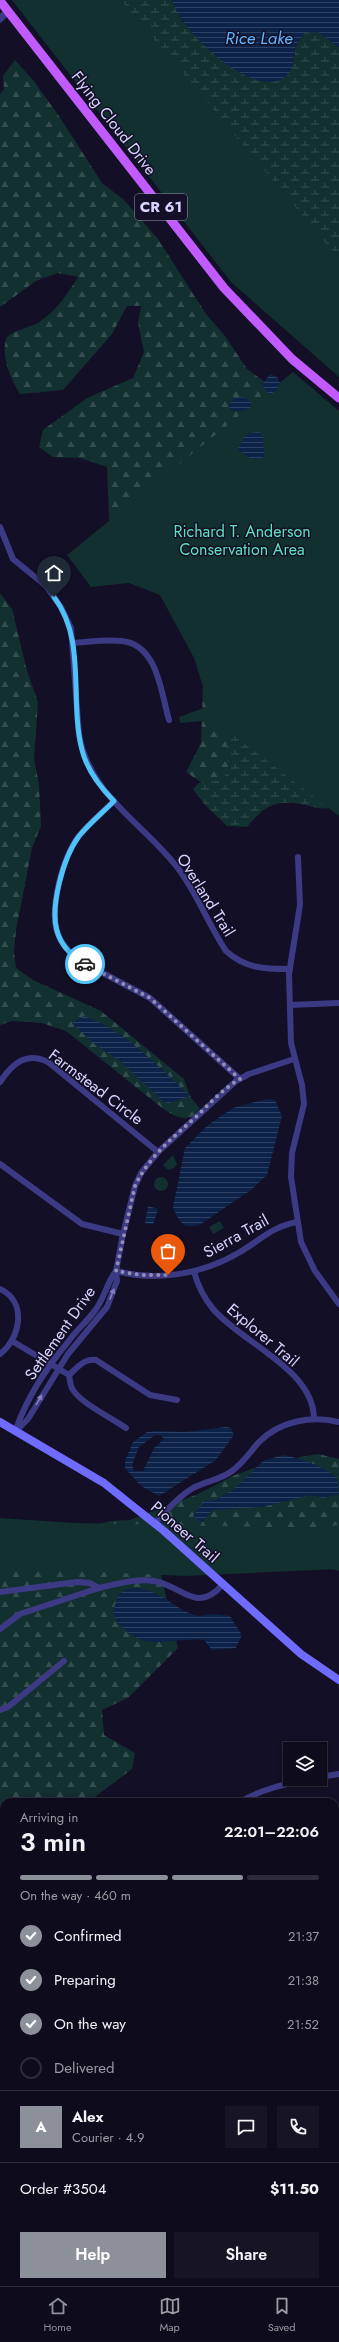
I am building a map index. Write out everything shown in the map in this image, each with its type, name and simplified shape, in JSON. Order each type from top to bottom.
[{"type":"main road","name":"Flying Cloud Drive","points":[[0,1],[224,288],[292,359],[339,398]]},
{"type":"main road","name":"Pioneer Trail","points":[[0,1422],[104,1483],[155,1523],[301,1654],[339,1680]]},
{"type":"street","points":[[0,19],[8,11]]},
{"type":"street","name":"Overland Trail","points":[[0,527],[13,560],[46,586],[61,607],[71,628],[82,751],[96,780],[177,868],[226,951],[236,959],[257,968],[290,969]]},
{"type":"street","points":[[73,643],[116,640],[133,644],[140,648],[152,661],[169,720]]},
{"type":"street","points":[[114,801],[79,837],[64,862],[53,914],[58,937],[74,956],[84,963],[150,998],[240,1079]]},
{"type":"street","points":[[298,857],[300,905],[290,969],[290,1005],[294,1059],[302,1085],[304,1104],[290,1165],[297,1222],[307,1257],[339,1304]]},
{"type":"street","points":[[290,1005],[338,1004]]},
{"type":"street","name":"Farmstead Circle","points":[[0,1082],[20,1060],[34,1058],[48,1062],[158,1152]]},
{"type":"street","name":"Settlement Drive","points":[[16,1431],[28,1419],[58,1369],[107,1307],[117,1281],[116,1271],[123,1234],[135,1186],[141,1173],[158,1152],[225,1090],[240,1079],[294,1059]]},
{"type":"street","points":[[0,1164],[78,1222],[123,1234]]},
{"type":"street","name":"Sierra Trail","points":[[116,1271],[159,1276],[194,1272],[226,1259],[275,1228],[297,1222]]},
{"type":"street","name":"Settlement Drive","points":[[16,1431],[21,1415],[51,1364],[69,1340],[95,1310],[106,1291],[111,1277],[116,1271]]},
{"type":"street","name":"Explorer Trail","points":[[194,1272],[205,1299],[214,1311],[269,1354],[307,1393],[314,1408],[314,1418]]},
{"type":"street","points":[[0,1289],[8,1294],[17,1306],[19,1319],[12,1341],[0,1354]]},
{"type":"street","points":[[12,1341],[69,1376],[72,1389],[76,1394],[104,1416],[111,1417],[126,1428]]},
{"type":"street","points":[[69,1376],[87,1360],[96,1360],[150,1395],[177,1400]]},
{"type":"street","points":[[155,1523],[171,1506],[190,1490],[231,1472],[272,1432],[297,1421],[314,1418],[339,1422]]},
{"type":"street","points":[[0,1629],[20,1614],[59,1603],[99,1588],[127,1581],[155,1581],[195,1598],[210,1596],[223,1584]]},
{"type":"street","points":[[0,1592],[78,1582],[90,1583],[99,1588]]},
{"type":"street","points":[[0,1710],[8,1707],[64,1662]]},
{"type":"street","points":[[327,1776],[339,1774]]},
{"type":"street","points":[[247,1798],[256,1793],[283,1784]]},
{"type":"green space","points":[[12,0],[172,0],[182,21],[292,66],[296,46],[304,33],[318,32],[339,47],[339,377]]},
{"type":"green space","points":[[12,0],[121,0],[339,259],[339,377],[231,282]]},
{"type":"green space","points":[[15,60],[33,80],[59,116],[102,183],[124,200],[158,239],[206,314],[225,336],[247,369],[278,391],[330,786],[236,775],[205,785],[186,772],[201,743],[203,685],[245,649],[110,540],[107,467],[80,458],[53,457],[39,447],[43,430],[87,398],[133,378],[144,352],[138,323],[141,306],[127,306],[112,334],[63,390],[20,394],[13,381],[5,358],[5,344],[7,337],[38,323],[50,313],[61,302],[78,277],[58,273],[36,281],[0,307],[0,94],[4,89],[3,76]]},
{"type":"green space","name":"Richard T. Anderson Conservation Area","points":[[293,372],[339,411],[339,816],[214,720],[180,723],[179,717],[209,706],[194,658],[160,595],[129,583],[91,587],[67,555]]},
{"type":"green space","points":[[0,593],[12,609],[27,671],[38,702],[34,758],[39,785],[41,826],[32,848],[16,930],[14,952],[16,968],[33,980],[101,1011],[184,1079],[190,1096],[200,1109],[191,1117],[182,1118],[162,1108],[66,1031],[42,1023],[12,1021],[0,1025]]},
{"type":"green space","points":[[235,728],[333,807],[320,808],[291,803],[276,804],[269,806],[247,827],[227,826],[204,804],[193,789],[199,783],[219,780],[229,772],[226,747]]},
{"type":"green space","points":[[173,1155],[177,1164],[174,1168],[168,1170],[163,1165]]},
{"type":"green space","points":[[161,1177],[166,1179],[168,1184],[166,1189],[161,1191],[156,1189],[154,1184],[156,1179]]},
{"type":"green space","points":[[220,1221],[224,1228],[213,1234],[209,1227]]},
{"type":"green space","points":[[318,1454],[339,1459],[339,1571],[303,1561],[160,1570],[178,1648],[128,1698],[102,1710],[104,1735],[135,1753],[132,1769],[93,1798],[0,1798],[0,1533],[35,1538],[111,1521],[130,1520],[198,1494],[235,1475],[272,1462]]},
{"type":"green space","points":[[0,1518],[75,1523],[315,1528],[339,1525],[339,1569],[184,1576],[0,1567]]},
{"type":"water","name":"Rice Lake","points":[[172,0],[339,0],[339,47],[318,32],[304,33],[296,46],[292,67],[285,77],[272,82],[255,79],[238,71],[220,59],[203,44],[178,13]]},
{"type":"water","points":[[270,374],[277,377],[280,383],[277,390],[269,395],[262,385]]},
{"type":"water","points":[[235,397],[246,398],[251,403],[250,408],[242,411],[232,411],[228,406]]},
{"type":"water","points":[[259,432],[263,437],[264,457],[253,459],[244,455],[238,449],[244,437],[250,433]]},
{"type":"water","points":[[84,1016],[114,1030],[141,1050],[190,1096],[169,1103],[164,1102],[119,1060],[93,1043],[72,1023]]},
{"type":"water","points":[[266,1099],[275,1100],[282,1116],[267,1175],[251,1190],[201,1224],[186,1226],[177,1217],[173,1207],[185,1148],[208,1125],[233,1108]]},
{"type":"water","points":[[148,1206],[158,1209],[153,1225],[145,1223]]},
{"type":"water","points":[[226,1427],[231,1428],[234,1435],[216,1460],[159,1496],[141,1486],[125,1468],[125,1461],[133,1442],[147,1432],[184,1432]],"holes":[[[155,1435],[160,1435],[164,1439],[154,1448],[143,1471],[134,1471],[132,1465],[139,1447]]]},
{"type":"water","points":[[283,1455],[298,1458],[311,1463],[337,1477],[339,1494],[323,1498],[311,1495],[262,1507],[212,1510],[202,1523],[193,1516],[204,1501],[215,1500],[234,1489],[263,1461]]},
{"type":"water","points":[[138,1588],[156,1593],[191,1614],[199,1616],[218,1614],[230,1616],[242,1635],[236,1648],[212,1650],[204,1640],[152,1642],[133,1636],[116,1620],[114,1617],[114,1609],[119,1594],[127,1589]]},
{"type":"way so far","points":[[85,964],[150,998],[240,1079],[225,1090],[149,1161],[135,1186],[123,1234],[116,1271],[125,1274],[159,1276],[168,1275]]},
{"type":"route","points":[[54,597],[66,616],[71,628],[79,735],[82,751],[96,780],[114,801],[89,825],[71,849],[64,862],[54,902],[53,914],[58,937],[74,956],[85,964]]}]
